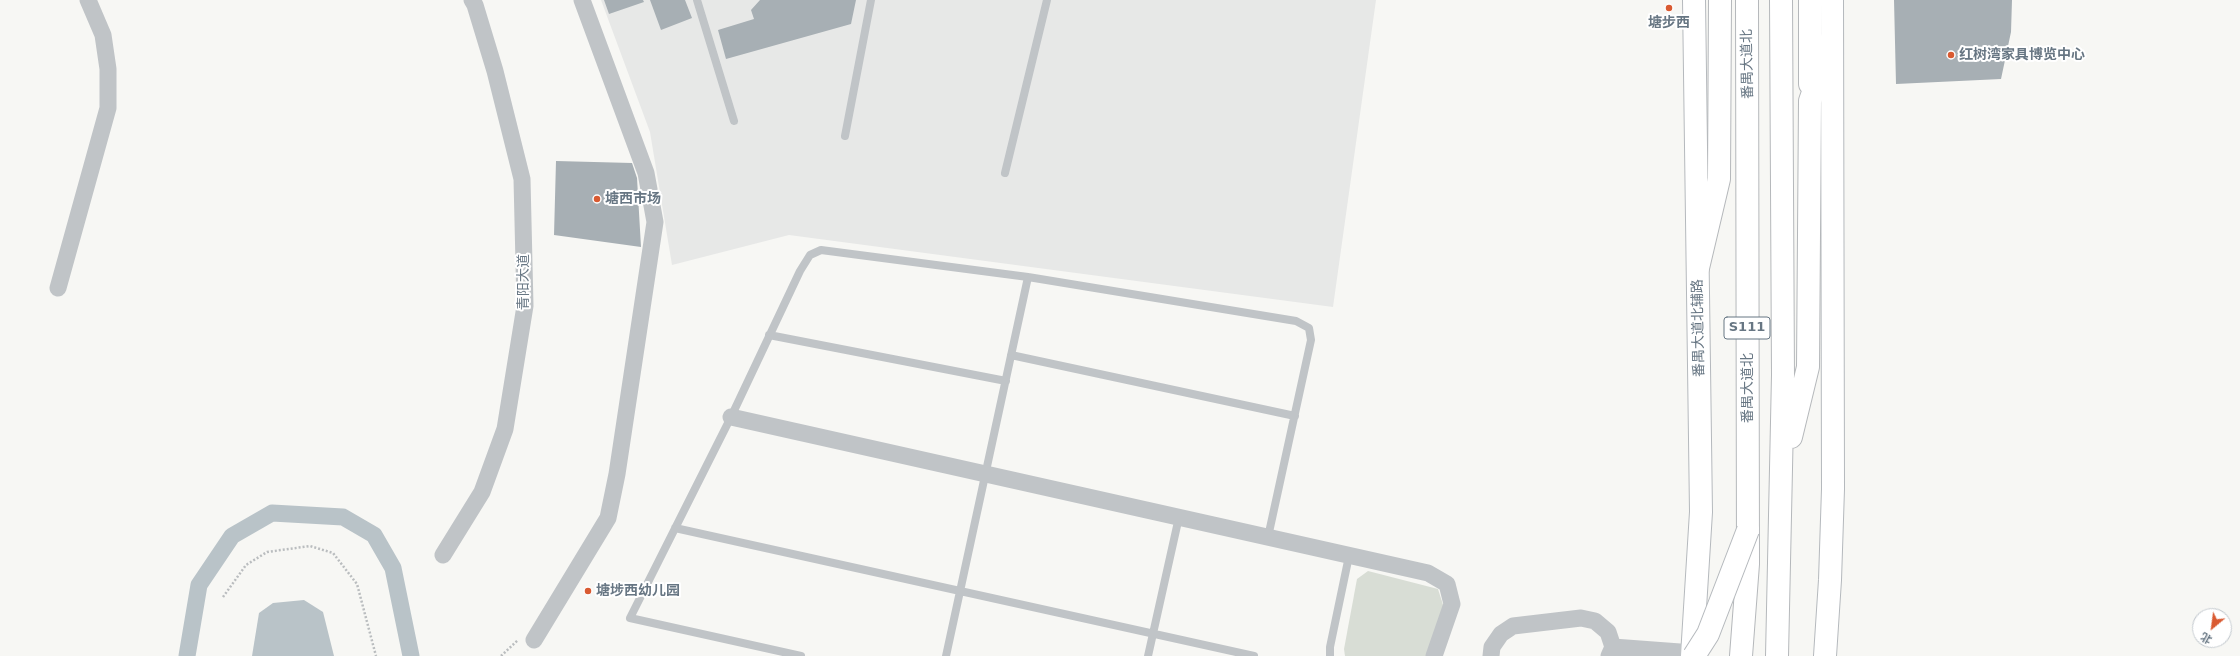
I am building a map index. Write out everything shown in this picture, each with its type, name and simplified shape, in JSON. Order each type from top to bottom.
[{"type":"main road","name":"番禺大道北辅路","points":[[1686,655],[1695,613],[1701,512],[1694,0]]},
{"type":"main road","points":[[1698,268],[1719,179],[1720,0]]},
{"type":"main road","name":"番禺大道北","points":[[1741,656],[1748,564],[1747,0]]},
{"type":"main road","name":"S111","points":[[1777,656],[1782,476],[1781,0]]},
{"type":"main road","points":[[1782,476],[1808,367],[1810,0]]},
{"type":"main road","points":[[1825,656],[1834,489],[1832,0]]},
{"type":"main road","points":[[1810,101],[1832,38]]},
{"type":"main road","points":[[1686,655],[1708,634],[1748,530]]},
{"type":"street","points":[[58,288],[108,108],[108,69],[103,35],[88,0]]},
{"type":"street","name":"青阳大道","points":[[443,555],[482,492],[505,429],[525,306],[522,179],[495,71],[472,0]]},
{"type":"street","points":[[534,640],[608,518],[617,474],[655,222],[646,173],[582,0]]},
{"type":"street","points":[[731,417],[1428,573],[1447,584],[1452,604],[1434,656]]},
{"type":"street","points":[[1491,656],[1492,647],[1501,634],[1513,626],[1581,618],[1595,621],[1608,632],[1611,652],[1686,655]]},
{"type":"lane","points":[[697,0],[734,121]]},
{"type":"lane","points":[[845,136],[871,0]]},
{"type":"lane","points":[[1005,173],[1047,0]]},
{"type":"lane","points":[[801,656],[630,618],[731,417],[800,271],[810,255],[821,250],[1028,277],[1296,321],[1309,328],[1311,340],[1268,537]]},
{"type":"lane","points":[[946,656],[1028,277]]},
{"type":"lane","points":[[769,335],[1006,381]]},
{"type":"lane","points":[[1011,355],[1295,416]]},
{"type":"lane","points":[[1148,656],[1179,517]]},
{"type":"lane","points":[[675,528],[960,593],[1254,656]]},
{"type":"lane","points":[[1330,656],[1330,647],[1349,556]]},
{"type":"path","points":[[223,597],[246,565],[267,552],[310,546],[333,553],[357,584],[376,656]]},
{"type":"path","points":[[501,656],[520,638],[534,640]]},
{"type":"shaded area","points":[[601,0],[1376,0],[1333,307],[789,235],[672,265],[650,132]]},
{"type":"shaded area","points":[[1368,571],[1438,589],[1444,608],[1427,656],[1345,656],[1344,649],[1357,579]]},
{"type":"shaded area","points":[[304,600],[323,612],[334,656],[252,656],[259,613],[273,603]]},
{"type":"building","points":[[604,0],[643,0],[644,2],[609,14]]},
{"type":"building","points":[[650,0],[685,0],[692,18],[661,30]]},
{"type":"building","points":[[760,0],[856,0],[851,24],[726,59],[718,30],[754,19],[751,10]]},
{"type":"building","name":"红树湾家具博览中心","points":[[1894,0],[2012,0],[2011,32],[2001,79],[1896,84]]},
{"type":"building","name":"塘西市场","points":[[556,161],[632,163],[637,178],[641,247],[554,235]]},
{"type":"waterway","points":[[187,656],[199,585],[232,536],[272,513],[343,517],[374,535],[393,568],[411,656]]},
{"type":"place","name":"塘步西","points":[[1669,8]]},
{"type":"place","name":"红树湾家具博览中心","points":[[1951,55]]},
{"type":"place","name":"塘西市场","points":[[597,199]]},
{"type":"place","name":"塘埗西幼儿园","points":[[588,591]]}]
